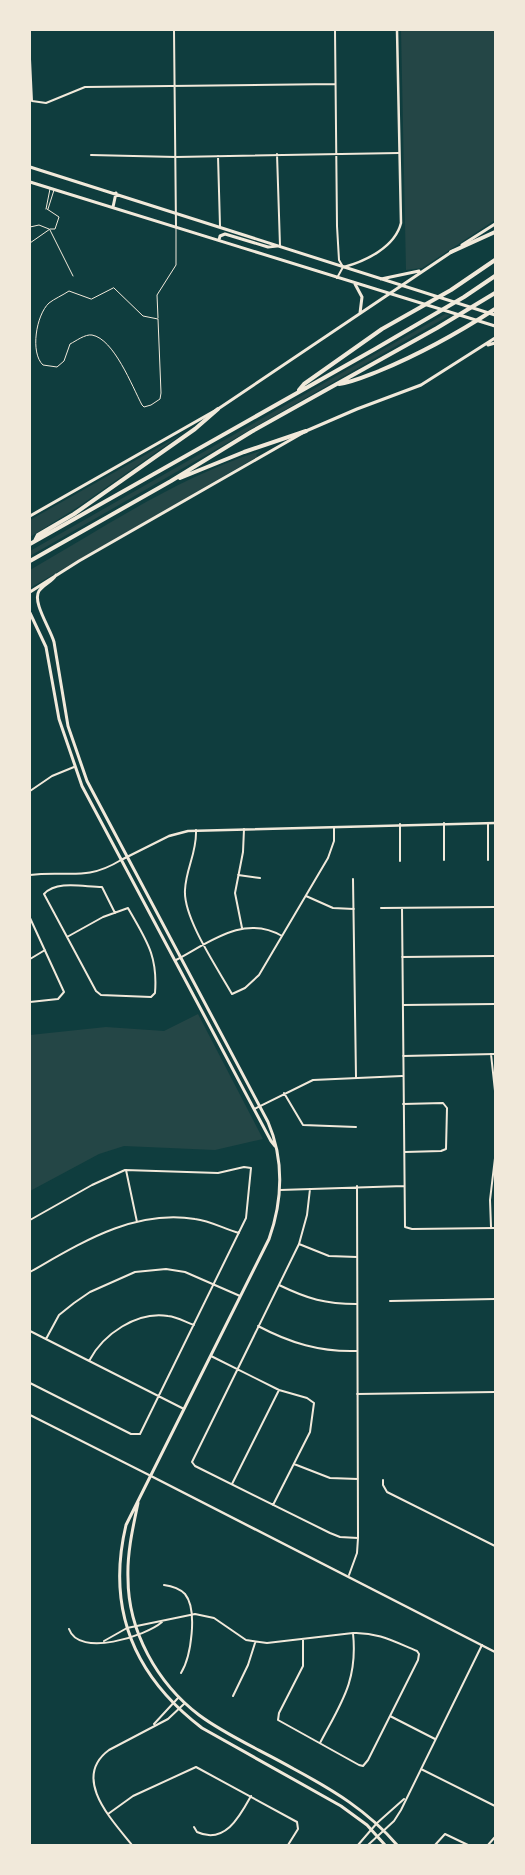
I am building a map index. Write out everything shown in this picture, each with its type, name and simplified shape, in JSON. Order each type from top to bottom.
[{"type":"highway","points":[[452,252],[495,232]]},
{"type":"highway","points":[[297,393],[304,384],[352,348],[451,290],[495,260]]},
{"type":"highway","points":[[30,544],[464,297],[495,276]]},
{"type":"highway","points":[[30,561],[171,481],[250,432],[422,337],[495,293]]},
{"type":"highway","points":[[337,384],[354,381],[408,359],[441,342],[495,309]]},
{"type":"highway","points":[[35,541],[38,535],[74,514],[195,429],[218,409]]},
{"type":"highway","points":[[171,481],[244,452],[306,431]]},
{"type":"main road","points":[[30,167],[495,315]]},
{"type":"main road","points":[[30,182],[495,326]]},
{"type":"main road","points":[[113,207],[116,193]]},
{"type":"main road","points":[[30,516],[218,409],[388,293],[495,224]]},
{"type":"main road","points":[[219,240],[220,236],[225,234],[268,247],[280,246]]},
{"type":"main road","points":[[378,279],[424,270]]},
{"type":"main road","points":[[354,283],[362,297],[360,313]]},
{"type":"main road","points":[[30,592],[56,575],[306,431],[357,408],[421,385],[495,338]]},
{"type":"main road","points":[[485,346],[495,343]]},
{"type":"main road","points":[[56,575],[54,579],[42,587],[36,597],[38,606],[50,628],[58,661],[68,726],[80,765],[126,857],[260,1106],[275,1138],[280,1190],[277,1218],[269,1238],[126,1525],[120,1556],[120,1592],[130,1637],[150,1677],[178,1709],[202,1728],[341,1806],[371,1829],[385,1845]]},
{"type":"main road","points":[[30,613],[40,630],[49,663],[59,719],[74,767],[121,860],[270,1141],[276,1146]]},
{"type":"main road","points":[[49,663],[58,661]]},
{"type":"main road","points":[[74,767],[80,765]]},
{"type":"main road","points":[[139,1500],[130,1544],[128,1578],[139,1634],[153,1665],[178,1697],[211,1723],[348,1799],[377,1823],[397,1845]]},
{"type":"street","points":[[174,30],[176,227]]},
{"type":"street","points":[[334,30],[337,226],[339,260],[343,267]]},
{"type":"street","points":[[337,278],[343,267],[352,265],[384,248],[398,233],[401,223],[397,30]]},
{"type":"street","points":[[30,59],[32,101],[46,103],[85,87],[335,84]]},
{"type":"street","points":[[91,155],[176,157],[399,153]]},
{"type":"street","points":[[277,154],[280,246]]},
{"type":"street","points":[[218,156],[220,226]]},
{"type":"street","points":[[30,791],[52,776],[74,767]]},
{"type":"street","points":[[488,823],[488,860]]},
{"type":"street","points":[[30,874],[79,875],[95,872],[169,836],[196,830],[495,823]]},
{"type":"street","points":[[400,824],[400,861]]},
{"type":"street","points":[[444,824],[444,860]]},
{"type":"street","points":[[196,830],[197,845],[186,880],[184,900],[190,918],[232,994],[245,988],[259,974],[332,849],[334,828]]},
{"type":"street","points":[[242,928],[235,893],[243,852],[244,830]]},
{"type":"street","points":[[238,875],[260,878]]},
{"type":"street","points":[[353,879],[355,909],[356,1077]]},
{"type":"street","points":[[67,937],[128,908],[145,939],[156,968],[155,993],[151,997],[101,995],[96,991],[67,937],[44,894],[50,888],[59,886],[102,887],[115,913]]},
{"type":"street","points":[[306,896],[333,908],[355,909]]},
{"type":"street","points":[[382,908],[495,907]]},
{"type":"street","points":[[402,908],[405,1227],[412,1229],[495,1228]]},
{"type":"street","points":[[30,918],[64,992],[58,999],[30,1002]]},
{"type":"street","points":[[176,961],[242,928],[260,927],[282,936]]},
{"type":"street","points":[[30,959],[45,950]]},
{"type":"street","points":[[402,957],[495,956]]},
{"type":"street","points":[[403,1005],[495,1004]]},
{"type":"street","points":[[217,1039],[223,1036]]},
{"type":"street","points":[[490,1054],[495,1091]]},
{"type":"street","points":[[403,1056],[495,1054]]},
{"type":"street","points":[[254,1109],[313,1080],[403,1076]]},
{"type":"street","points":[[284,1093],[303,1125],[356,1127]]},
{"type":"street","points":[[403,1104],[445,1104],[448,1108],[448,1146],[444,1150],[404,1152]]},
{"type":"street","points":[[491,1228],[491,1195],[495,1158]]},
{"type":"street","points":[[30,1220],[92,1185],[126,1170],[218,1173],[244,1167],[251,1168],[248,1211],[239,1233],[216,1284],[140,1434],[137,1435],[30,1383]]},
{"type":"street","points":[[126,1170],[137,1222]]},
{"type":"street","points":[[280,1190],[357,1186],[404,1186]]},
{"type":"street","points":[[349,1575],[357,1553],[358,1538],[357,1186]]},
{"type":"street","points":[[310,1189],[307,1215],[299,1244],[192,1462],[195,1466],[330,1533],[340,1537],[358,1538]]},
{"type":"street","points":[[30,1272],[110,1229],[137,1222],[181,1217],[204,1220],[239,1233]]},
{"type":"street","points":[[299,1244],[329,1256],[356,1258]]},
{"type":"street","points":[[46,1339],[59,1315],[74,1303],[90,1292],[135,1272],[166,1269],[185,1272],[240,1296]]},
{"type":"street","points":[[279,1285],[309,1299],[322,1302],[357,1304]]},
{"type":"street","points":[[390,1301],[495,1299]]},
{"type":"street","points":[[89,1361],[98,1346],[107,1337],[144,1317],[169,1316],[194,1325]]},
{"type":"street","points":[[258,1326],[291,1342],[314,1348],[357,1351]]},
{"type":"street","points":[[30,1331],[184,1409]]},
{"type":"street","points":[[211,1356],[279,1390],[308,1398],[314,1403],[310,1432],[273,1505]]},
{"type":"street","points":[[231,1484],[279,1390]]},
{"type":"street","points":[[357,1394],[495,1392]]},
{"type":"street","points":[[30,1415],[300,1554],[349,1575],[495,1652]]},
{"type":"street","points":[[294,1464],[322,1476],[358,1479]]},
{"type":"street","points":[[383,1480],[383,1485],[387,1492],[495,1546]]},
{"type":"street","points":[[164,1585],[176,1587],[185,1594],[190,1604],[190,1654],[181,1672]]},
{"type":"street","points":[[104,1642],[128,1628],[162,1622],[190,1614],[214,1618],[240,1637],[255,1643],[353,1633],[384,1636],[417,1651],[419,1654],[390,1716],[363,1766],[359,1766],[281,1722],[278,1718],[303,1666],[303,1639]]},
{"type":"street","points":[[69,1629],[74,1637],[87,1643],[118,1641],[155,1628],[162,1622]]},
{"type":"street","points":[[320,1744],[353,1675],[355,1657],[353,1633]]},
{"type":"street","points":[[233,1696],[248,1665],[255,1643]]},
{"type":"street","points":[[368,1845],[397,1816],[482,1645]]},
{"type":"street","points":[[153,1726],[178,1697]]},
{"type":"street","points":[[132,1845],[98,1799],[94,1788],[94,1775],[98,1762],[109,1750],[168,1718],[185,1703]]},
{"type":"street","points":[[390,1716],[435,1739]]},
{"type":"street","points":[[108,1814],[134,1796],[194,1767],[198,1767],[296,1821],[298,1825],[288,1845]]},
{"type":"street","points":[[421,1769],[495,1806]]},
{"type":"street","points":[[194,1827],[197,1832],[205,1835],[224,1832],[238,1819],[251,1796]]},
{"type":"street","points":[[358,1845],[377,1823],[405,1799]]},
{"type":"street","points":[[435,1845],[442,1835],[447,1834],[468,1845]]},
{"type":"street","points":[[488,1845],[495,1837]]},
{"type":"lane","points":[[30,243],[50,230],[56,229],[59,217],[45,208],[52,189]]},
{"type":"lane","points":[[47,209],[52,189]]},
{"type":"lane","points":[[30,227],[40,225],[50,230],[73,276]]},
{"type":"lane","points":[[158,319],[143,316],[114,288],[91,299],[70,292],[47,306],[37,329],[36,356],[43,365],[57,367],[64,361],[70,344],[86,336],[95,336],[110,346],[142,405],[144,407],[151,405],[160,396],[158,319],[156,295],[176,265],[176,227]]},
{"type":"shaded area","points":[[401,30],[495,30],[495,220],[422,268],[406,270]]},
{"type":"shaded area","points":[[445,314],[450,315],[30,556],[30,551]]},
{"type":"shaded area","points":[[182,434],[78,507],[30,537],[30,520]]},
{"type":"shaded area","points":[[261,451],[256,455],[257,457],[30,588],[30,570],[114,520],[200,475]]},
{"type":"shaded area","points":[[198,1014],[263,1139],[215,1150],[124,1146],[99,1154],[30,1191],[30,1035],[106,1027],[164,1031]]}]
